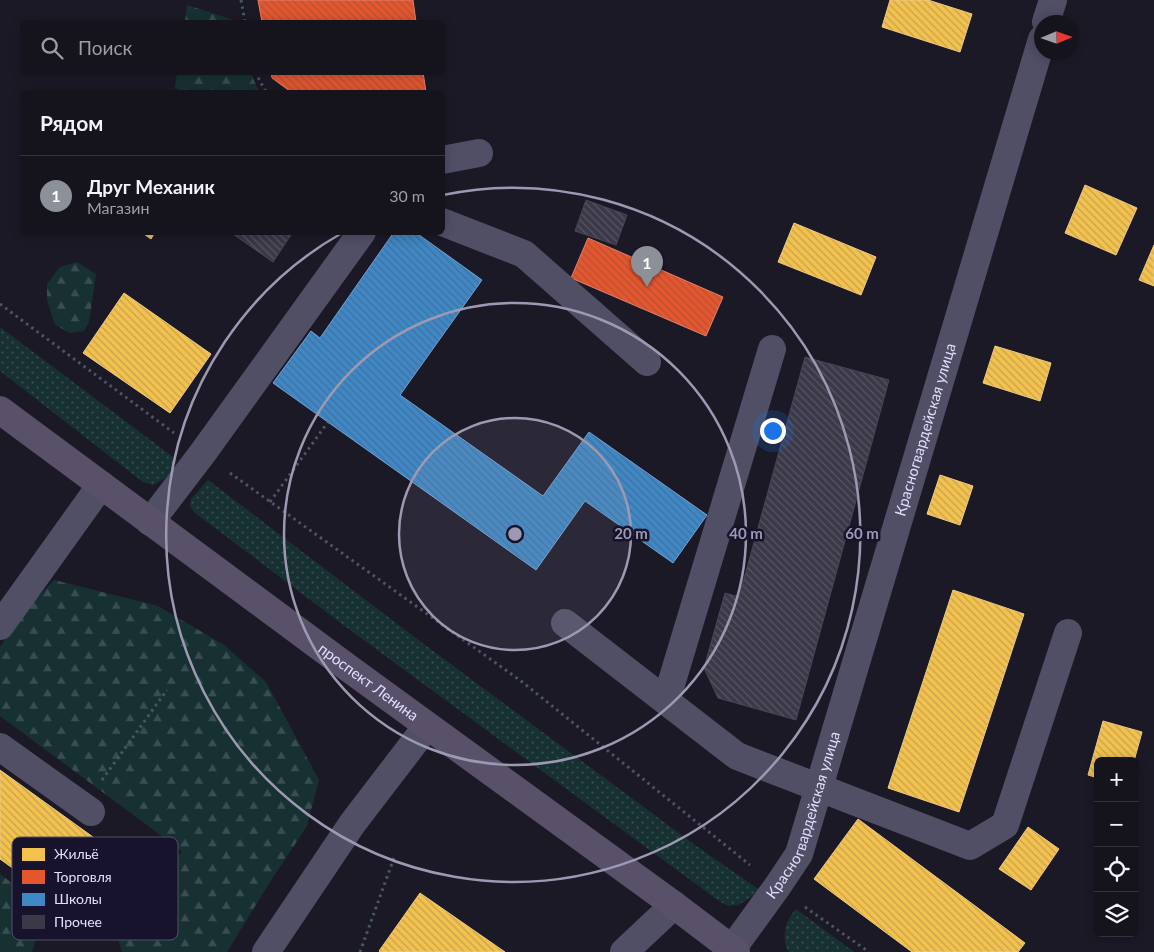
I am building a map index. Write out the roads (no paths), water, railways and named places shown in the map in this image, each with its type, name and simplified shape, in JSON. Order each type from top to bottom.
[{"type":"main road","name":"проспект Ленина","points":[[0,410],[734,951]]},
{"type":"street","points":[[1048,15],[1053,0]]},
{"type":"street","name":"Красногвардейская улица","points":[[734,951],[799,854],[1035,60]]},
{"type":"street","points":[[445,159],[478,153]]},
{"type":"street","points":[[445,223],[524,254],[647,362]]},
{"type":"street","points":[[150,522],[202,454],[360,235]]},
{"type":"street","points":[[666,701],[772,350]]},
{"type":"street","points":[[0,626],[101,484]]},
{"type":"street","points":[[565,623],[738,756],[970,846],[1006,824],[1068,633]]},
{"type":"street","points":[[266,952],[352,824],[427,726]]},
{"type":"street","points":[[0,747],[87,809]]},
{"type":"street","points":[[624,952],[674,905]]},
{"type":"place","name":"Друг Механик","points":[[647,287]]}]
